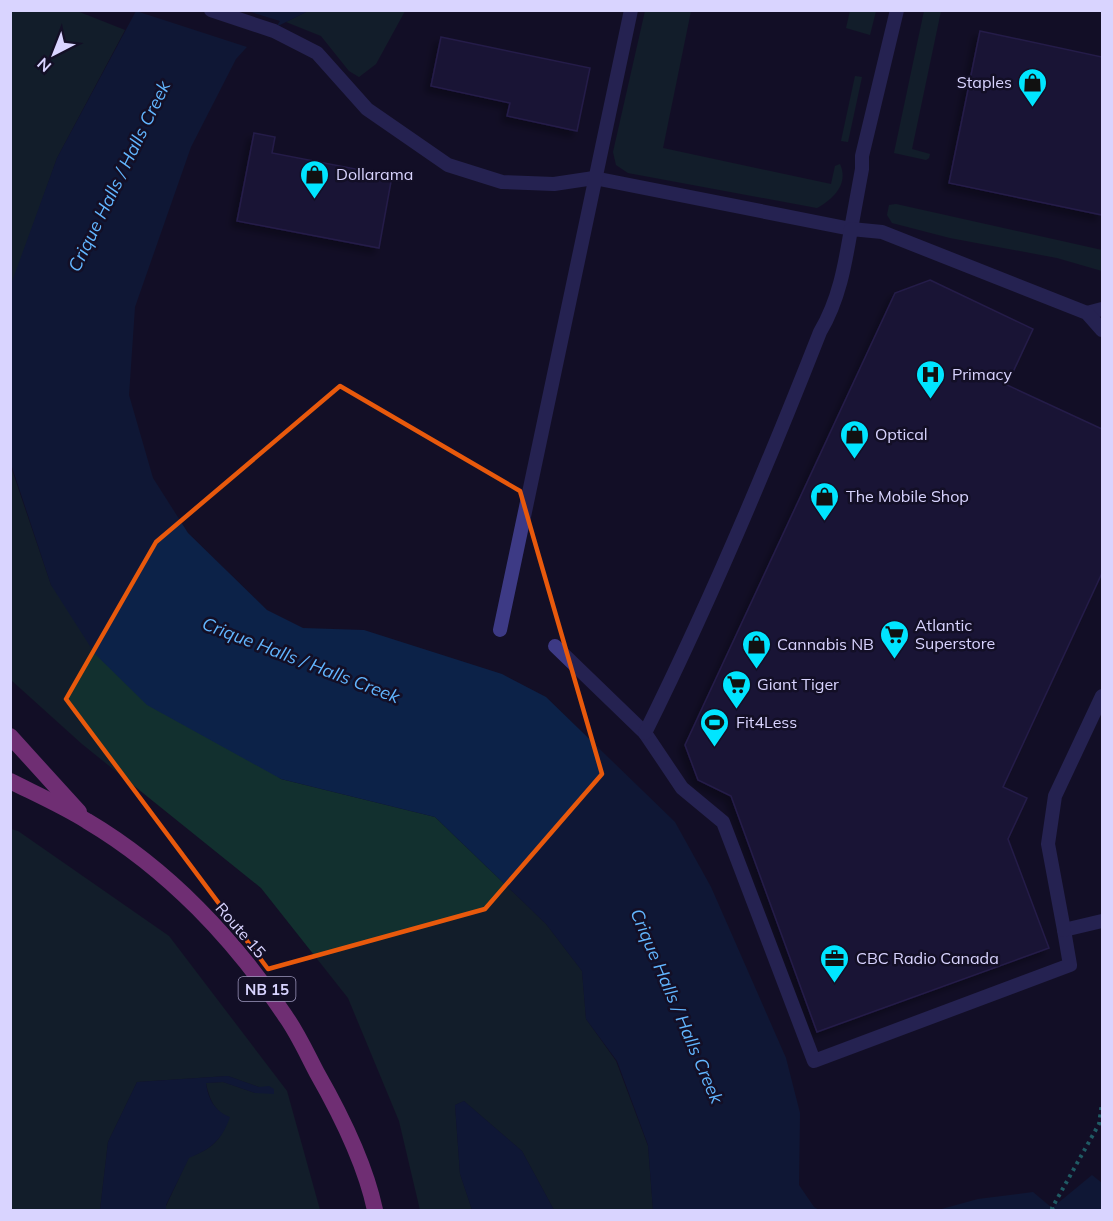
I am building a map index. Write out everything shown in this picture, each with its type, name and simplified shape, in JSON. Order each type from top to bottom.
[{"type":"highway","name":"NB 15","points":[[10,736],[88,821]]},
{"type":"highway","name":"Route 15","points":[[10,781],[88,821],[146,862],[199,909],[246,961],[288,1019],[327,1090],[351,1137],[375,1210]]},
{"type":"lane","points":[[211,10],[274,31],[317,53],[367,109],[448,165],[502,182],[554,184],[594,178],[850,229],[882,232],[1087,313],[1102,330]]},
{"type":"lane","points":[[500,630],[594,178],[632,10]]},
{"type":"lane","points":[[645,733],[726,561],[820,332],[829,317],[844,274],[862,156],[897,10]]},
{"type":"lane","points":[[1087,313],[1102,309]]},
{"type":"lane","points":[[555,646],[645,733],[682,788],[723,822],[814,1061],[1070,965],[1048,844],[1055,796],[1102,696]]},
{"type":"lane","points":[[1064,930],[1102,921]]},
{"type":"path","points":[[1052,1209],[1099,1124],[1102,1103]]},
{"type":"highlighted area","points":[[340,386],[520,491],[602,774],[485,909],[268,969],[66,699],[156,542]]},
{"type":"green space","points":[[11,11],[77,11],[125,30],[57,158],[11,287]]},
{"type":"green space","points":[[308,11],[405,11],[376,64],[359,77],[349,71],[321,36],[286,22]]},
{"type":"green space","points":[[645,11],[691,11],[663,148],[831,184],[835,166],[840,164],[841,184],[829,200],[817,208],[628,173],[616,165],[613,152]]},
{"type":"green space","points":[[850,11],[876,11],[870,35],[846,28]]},
{"type":"green space","points":[[924,11],[941,11],[912,149],[930,154],[926,160],[894,153]]},
{"type":"green space","points":[[855,76],[862,77],[848,142],[841,141]]},
{"type":"green space","points":[[896,204],[1102,250],[1102,271],[1057,258],[950,238],[892,223],[887,215],[889,205]]},
{"type":"green space","points":[[10,464],[51,585],[281,779],[435,817],[546,924],[582,971],[586,1019],[616,1061],[648,1146],[653,1210],[554,1210],[522,1151],[464,1101],[455,1105],[460,1174],[472,1210],[420,1210],[399,1121],[348,998],[261,888],[82,744],[11,680]]},
{"type":"green space","points":[[11,829],[18,831],[169,936],[287,1091],[320,1210],[166,1210],[189,1157],[204,1151],[215,1143],[223,1132],[229,1117],[213,1103],[206,1083],[223,1082],[255,1093],[259,1087],[228,1076],[137,1082],[108,1142],[100,1210],[11,1210]]},
{"type":"water","name":"Crique Halls / Halls Creek","points":[[136,11],[308,11],[256,37],[236,59],[191,147],[135,307],[129,395],[153,478],[188,533],[267,610],[303,628],[364,630],[502,674],[546,697],[675,822],[711,887],[786,1058],[800,1113],[799,1185],[814,1207],[819,1210],[653,1210],[648,1145],[617,1061],[586,1019],[582,971],[546,924],[435,817],[281,779],[147,705],[95,654],[51,585],[11,464],[10,287],[57,158]]},
{"type":"water","points":[[228,1076],[259,1087],[269,1086],[274,1089],[274,1094],[255,1093],[223,1082],[206,1083],[213,1103],[230,1117],[215,1143],[189,1158],[166,1205],[166,1210],[100,1210],[108,1142],[137,1082]]},
{"type":"water","points":[[464,1101],[522,1151],[554,1210],[472,1210],[460,1174],[455,1105]]},
{"type":"water","points":[[1092,1175],[1102,1183],[1102,1210],[938,1210],[978,1199],[1033,1192],[1052,1208]]},
{"type":"pier","points":[[136,11],[248,11],[280,21],[273,32],[258,39],[250,48]]},
{"type":"building","name":"Staples","points":[[980,31],[1102,57],[1102,215],[949,183]]},
{"type":"building","points":[[441,37],[590,68],[577,131],[507,116],[510,103],[431,86]]},
{"type":"building","name":"Dollarama","points":[[254,133],[275,137],[272,153],[392,176],[379,248],[237,221]]},
{"type":"building","name":"Atlantic Superstore","points":[[930,280],[1033,329],[1007,385],[1102,429],[1102,573],[1003,787],[1027,798],[1008,839],[1049,948],[817,1032],[731,796],[698,780],[685,745],[895,293]]},
{"type":"place","name":"Staples","points":[[1033,108]]},
{"type":"place","name":"Dollarama","points":[[315,200]]},
{"type":"place","name":"Primacy","points":[[931,400]]},
{"type":"place","name":"Optical","points":[[854,460]]},
{"type":"place","name":"The Mobile Shop","points":[[825,522]]},
{"type":"place","name":"Atlantic Superstore","points":[[894,660]]},
{"type":"place","name":"Cannabis NB","points":[[756,670]]},
{"type":"place","name":"Giant Tiger","points":[[736,710]]},
{"type":"place","name":"Fit4Less","points":[[715,748]]},
{"type":"place","name":"CBC Radio Canada","points":[[835,984]]}]
